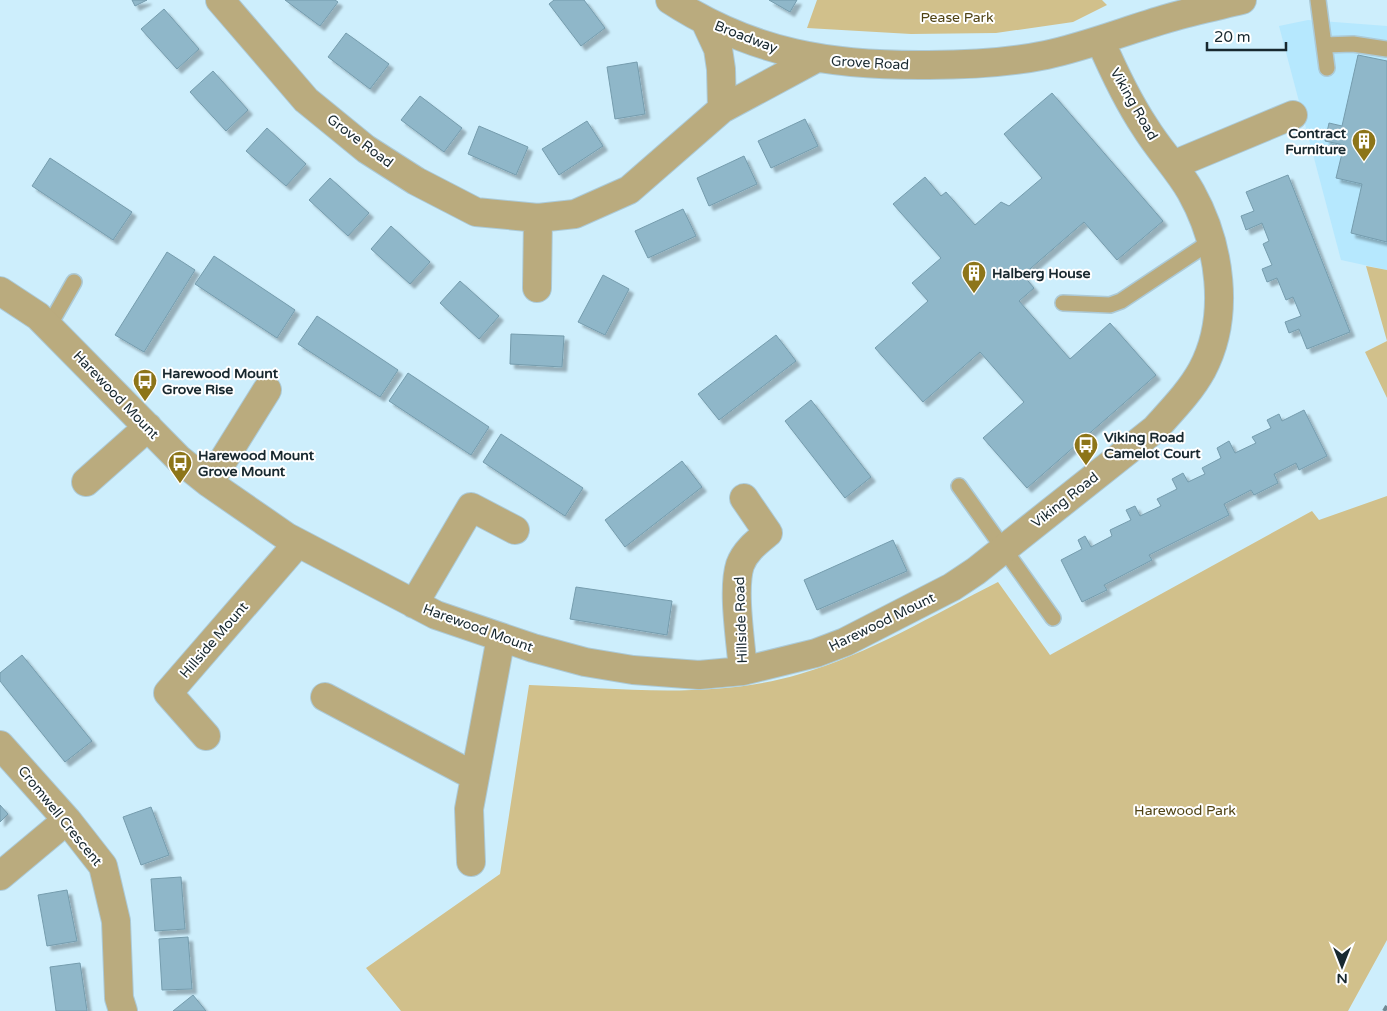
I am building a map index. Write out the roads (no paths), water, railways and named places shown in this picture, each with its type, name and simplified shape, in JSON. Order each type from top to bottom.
[{"type":"street","name":"Grove Road","points":[[220,0],[306,100],[366,149],[416,181],[476,212],[538,218],[575,214],[629,190],[722,109],[815,59],[860,65],[964,65],[1044,55],[1100,40],[1169,18],[1242,0]]},
{"type":"street","name":"Broadway","points":[[670,0],[705,21],[762,46],[815,59]]},
{"type":"street","name":"Broadway","points":[[705,21],[718,49],[721,69],[722,109]]},
{"type":"street","name":"Viking Road","points":[[1004,549],[1155,429],[1202,370],[1214,339],[1219,314],[1219,288],[1210,242],[1191,193],[1145,128],[1121,86],[1100,40]]},
{"type":"street","points":[[1172,164],[1293,115]]},
{"type":"street","points":[[537,288],[538,218]]},
{"type":"street","name":"Harewood Mount","points":[[0,290],[18,301],[49,326],[148,428],[209,483],[298,543],[436,615],[585,662],[633,670],[699,675],[743,671],[816,653],[845,642],[952,587],[1004,549]]},
{"type":"street","points":[[209,483],[267,390]]},
{"type":"street","points":[[86,482],[148,428]]},
{"type":"street","name":"Hillside Road","points":[[743,671],[736,580],[740,564],[748,550],[768,533],[744,498]]},
{"type":"street","points":[[414,604],[471,507],[515,530]]},
{"type":"street","name":"Hillside Mount","points":[[206,736],[168,694],[298,543]]},
{"type":"street","points":[[471,862],[469,809],[501,637]]},
{"type":"street","points":[[325,696],[474,776]]},
{"type":"street","name":"Cromwell Crescent","points":[[0,745],[66,820],[102,866],[116,921],[119,998],[123,1011]]},
{"type":"street","points":[[0,876],[66,820]]},
{"type":"lane","points":[[1318,0],[1327,68]]},
{"type":"lane","points":[[1324,45],[1353,44],[1387,49]]},
{"type":"lane","points":[[1062,303],[1110,305],[1121,301],[1210,242]]},
{"type":"lane","points":[[49,326],[74,282]]},
{"type":"lane","points":[[959,486],[1053,618]]},
{"type":"railway","points":[[1384,1011],[1387,1006]]},
{"type":"place","name":"Contract Furniture","points":[[1364,162]]},
{"type":"place","name":"Halberg House","points":[[974,294]]},
{"type":"place","name":"Harewood Mount Grove Rise","points":[[145,402]]},
{"type":"place","name":"Viking Road Camelot Court","points":[[1086,466]]},
{"type":"place","name":"Harewood Mount Grove Mount","points":[[180,484]]},
{"type":"park label","name":"Pease Park","points":[[957,17]]},
{"type":"park label","name":"Harewood Park","points":[[1185,810]]}]
